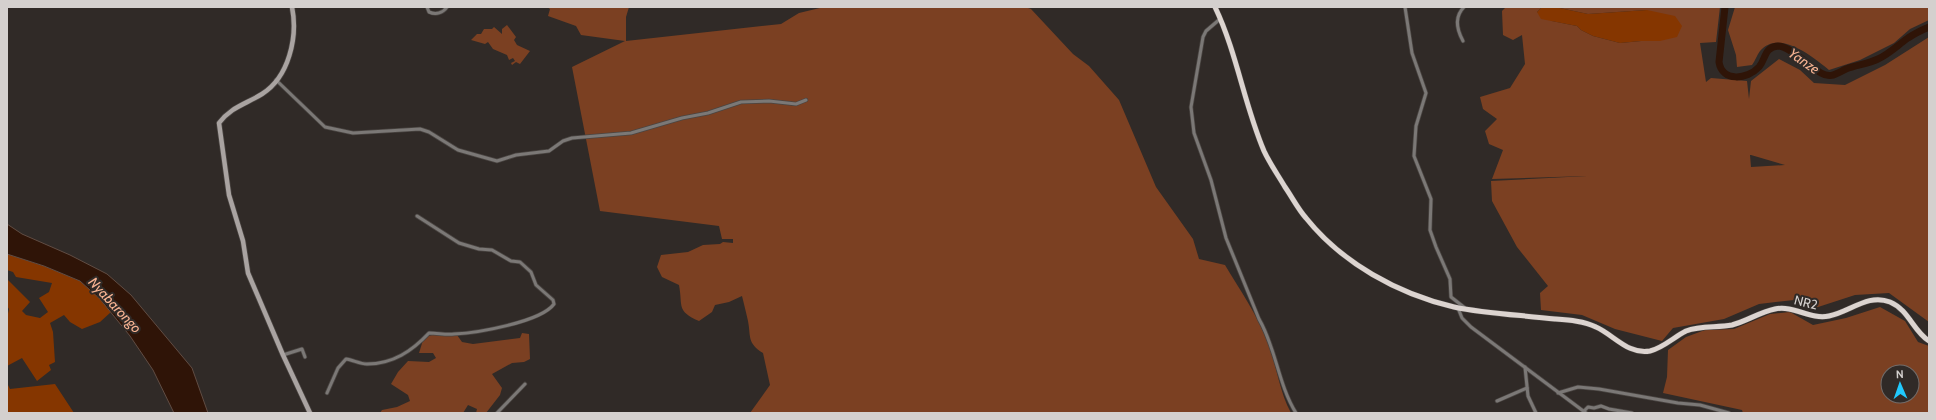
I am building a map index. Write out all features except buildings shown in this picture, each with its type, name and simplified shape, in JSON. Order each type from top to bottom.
[{"type":"highway","name":"NR2","points":[[1215,7],[1231,43],[1251,114],[1264,151],[1304,217],[1330,243],[1379,278],[1411,294],[1458,308],[1584,323],[1607,333],[1629,348],[1644,352],[1652,351],[1686,331],[1696,328],[1734,324],[1776,309],[1788,308],[1816,317],[1828,317],[1864,302],[1881,300],[1896,305],[1906,312],[1919,332],[1929,341]]},
{"type":"main road","points":[[292,7],[294,17],[294,39],[288,61],[276,80],[262,94],[232,109],[219,123],[229,195],[242,241],[248,273],[283,355],[310,413]]},
{"type":"street","points":[[427,7],[429,12],[434,14],[442,12],[447,7]]},
{"type":"street","points":[[1405,7],[1412,53],[1426,93],[1416,126],[1414,156],[1431,199],[1430,230],[1450,278],[1451,297],[1466,309]]},
{"type":"street","points":[[1463,41],[1457,24],[1459,14],[1464,7]]},
{"type":"street","points":[[1220,18],[1206,31],[1203,37],[1192,98],[1192,124],[1197,144],[1211,180],[1226,238],[1250,298],[1266,331],[1285,391],[1296,413]]},
{"type":"street","points":[[276,80],[325,127],[353,133],[398,132],[420,129],[436,136],[458,150],[495,161],[516,155],[549,151],[563,141],[572,138],[631,133],[682,118],[708,113],[741,102],[768,101],[796,104],[806,100]]},
{"type":"street","points":[[327,392],[338,368],[346,359],[368,364],[387,361],[412,350],[429,333],[454,334],[522,322],[546,312],[554,304],[553,300],[536,285],[531,272],[520,262],[511,261],[492,250],[479,249],[459,243],[417,216]]},
{"type":"street","points":[[1458,308],[1462,318],[1467,324],[1585,412],[1588,407],[1594,408],[1601,406],[1632,413]]},
{"type":"street","points":[[283,355],[300,348],[304,350],[305,357]]},
{"type":"street","points":[[1525,367],[1526,388],[1530,403],[1536,413]]},
{"type":"street","points":[[497,413],[524,384]]},
{"type":"street","points":[[1558,393],[1578,387],[1599,389],[1678,403],[1700,405],[1730,413]]},
{"type":"street","points":[[1497,401],[1526,388]]},
{"type":"shaded area","points":[[547,7],[629,7],[626,17],[626,41],[781,24],[799,13],[824,7],[1025,7],[1031,9],[1073,54],[1089,66],[1119,100],[1156,187],[1193,239],[1199,259],[1225,265],[1254,313],[1268,343],[1281,387],[1291,413],[750,413],[770,385],[763,353],[752,343],[742,296],[729,302],[715,305],[712,312],[699,321],[684,311],[681,303],[679,285],[662,277],[657,267],[661,255],[688,252],[703,245],[720,244],[723,242],[733,243],[733,239],[722,239],[719,226],[600,211],[572,67],[625,41],[581,35],[576,26],[548,16],[550,9]]},
{"type":"shaded area","points":[[1506,7],[1542,7],[1537,12],[1552,21],[1577,26],[1581,30],[1593,36],[1620,43],[1660,41],[1647,10],[1588,14],[1555,7],[1720,7],[1716,42],[1700,43],[1706,82],[1711,78],[1747,81],[1749,99],[1751,81],[1779,59],[1800,70],[1814,83],[1845,85],[1885,65],[1929,37],[1929,322],[1889,293],[1855,295],[1815,308],[1794,300],[1759,304],[1724,319],[1673,328],[1662,341],[1615,329],[1582,315],[1541,310],[1540,293],[1548,286],[1517,247],[1492,201],[1491,181],[1587,176],[1492,179],[1503,150],[1489,144],[1485,131],[1497,119],[1483,109],[1480,97],[1510,88],[1525,64],[1522,35],[1513,40],[1503,35],[1502,11]],"holes":[[[1750,155],[1785,165],[1751,167]]]},
{"type":"shaded area","points":[[1542,7],[1555,7],[1588,14],[1647,10],[1675,16],[1682,26],[1677,37],[1660,41],[1620,43],[1593,36],[1581,30],[1577,26],[1541,19],[1537,12]]},
{"type":"shaded area","points":[[1735,7],[1929,7],[1929,20],[1910,29],[1894,43],[1860,60],[1829,70],[1814,58],[1796,47],[1777,43],[1768,45],[1760,51],[1752,65],[1737,67],[1736,55],[1728,30]]},
{"type":"shaded area","points":[[507,25],[516,37],[514,40],[517,45],[530,51],[520,64],[516,62],[512,65],[511,63],[515,61],[513,58],[509,60],[507,55],[493,49],[488,42],[485,44],[471,40],[477,34],[481,34],[484,29],[492,29],[494,27],[502,34],[502,29]]},
{"type":"shaded area","points":[[7,254],[44,266],[80,281],[100,299],[111,312],[100,322],[82,329],[70,322],[64,315],[50,323],[53,332],[55,362],[49,365],[51,370],[37,381],[22,358],[7,366],[7,318],[9,309],[7,306],[7,279],[30,302],[22,311],[26,315],[40,318],[48,312],[39,298],[49,292],[52,283],[16,277],[13,272],[7,270]]},
{"type":"shaded area","points":[[1880,307],[1905,321],[1918,342],[1929,346],[1929,413],[1743,413],[1742,410],[1663,393],[1667,377],[1668,350],[1686,337],[1705,330],[1734,329],[1770,314],[1790,312],[1813,325],[1846,318]]},
{"type":"shaded area","points":[[522,333],[529,334],[530,359],[524,362],[512,363],[492,374],[502,388],[500,395],[486,413],[476,413],[477,409],[468,405],[463,413],[380,413],[382,410],[397,407],[410,401],[408,395],[391,384],[398,372],[408,361],[429,362],[436,358],[433,353],[419,353],[424,337],[432,335],[457,335],[462,342],[473,344],[520,338]]},
{"type":"shaded area","points":[[7,383],[10,389],[55,384],[74,413],[7,413]]},
{"type":"water","name":"Nyabarongo","points":[[7,224],[22,234],[70,255],[107,274],[131,295],[192,368],[208,413],[174,413],[153,370],[130,336],[100,299],[80,281],[44,266],[7,254]]},
{"type":"waterway","name":"Yanze","points":[[1725,7],[1719,62],[1725,73],[1736,77],[1748,75],[1754,71],[1759,67],[1768,51],[1773,47],[1778,46],[1788,49],[1821,73],[1825,75],[1834,75],[1846,69],[1882,57],[1910,37],[1929,27]]}]
